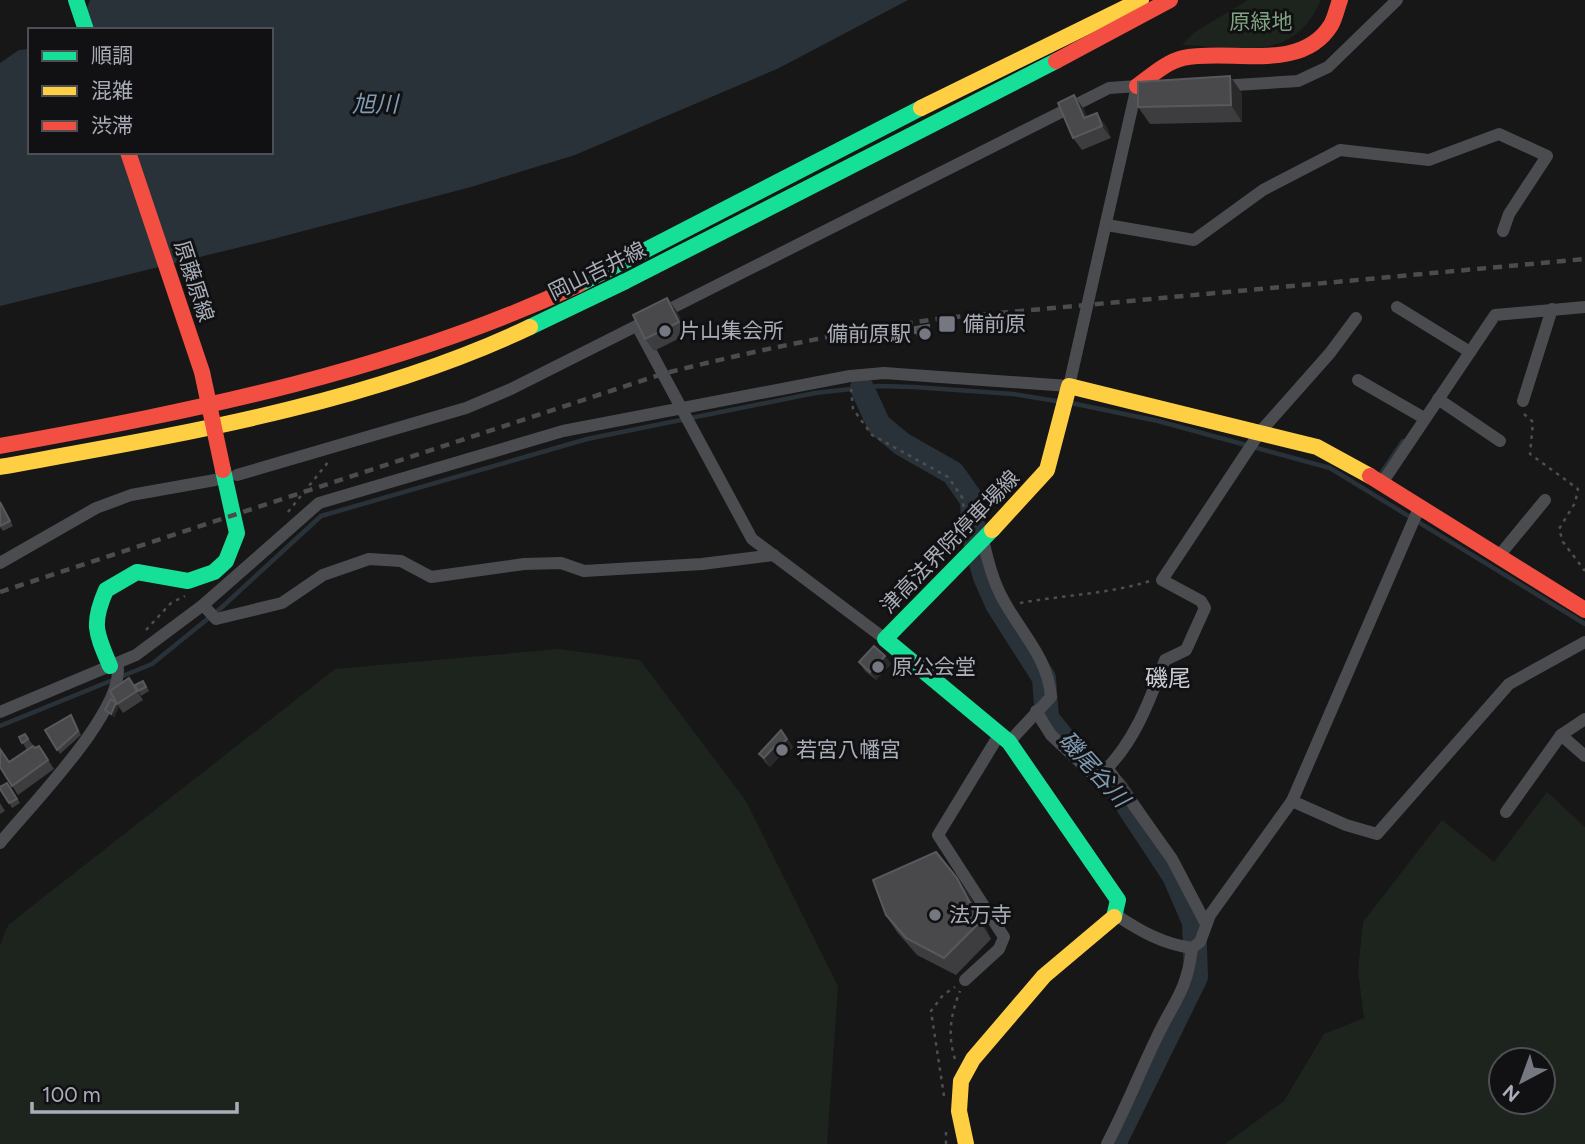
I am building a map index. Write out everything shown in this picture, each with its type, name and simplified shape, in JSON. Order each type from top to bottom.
[{"type":"main road","points":[[76,0],[85,28]]},
{"type":"main road","name":"岡山吉井線","points":[[0,446],[211,406],[344,374],[471,331],[617,266],[916,110],[1141,0]]},
{"type":"main road","name":"岡山吉井線","points":[[0,467],[215,425],[349,394],[479,352],[639,275],[924,126],[1101,39],[1170,0]]},
{"type":"main road","points":[[1141,90],[1181,59],[1284,55],[1303,50],[1328,29],[1340,0]]},
{"type":"main road","name":"原藤原線","points":[[116,666],[96,634],[96,612],[106,590],[137,572],[177,581],[200,578],[214,572],[226,561],[237,533],[202,372],[129,154]]},
{"type":"main road","points":[[1067,396],[1255,441],[1317,447],[1382,483],[1415,515],[1498,557],[1585,610]]},
{"type":"main road","name":"津高法界院停車場線","points":[[1067,396],[1047,470],[885,639],[1004,739],[1114,892],[1118,900],[1116,915]]},
{"type":"main road","points":[[966,1144],[960,1111],[961,1081],[972,1059],[1023,999],[1116,915]]},
{"type":"street","points":[[1203,88],[1298,81],[1328,67],[1397,0]]},
{"type":"street","points":[[0,712],[116,666],[163,636],[209,612],[318,503],[527,441],[684,414],[884,373],[1067,396],[1141,90],[1108,88],[511,389],[466,408],[237,475]]},
{"type":"street","points":[[1107,225],[1194,240],[1263,190],[1340,150],[1429,160],[1499,134],[1548,156],[1509,214],[1503,231]]},
{"type":"street","points":[[1397,307],[1470,352]]},
{"type":"street","points":[[1382,483],[1495,315],[1585,307]]},
{"type":"street","points":[[1523,401],[1552,309]]},
{"type":"street","points":[[1042,704],[1051,735],[1097,778],[1144,715],[1166,660],[1186,650],[1205,608],[1201,601],[1161,580],[1255,441],[1331,353],[1356,318]]},
{"type":"street","points":[[637,326],[751,539],[885,639]]},
{"type":"street","points":[[1357,380],[1424,418]]},
{"type":"street","points":[[1438,399],[1500,441]]},
{"type":"street","points":[[0,563],[96,508],[131,495],[215,480]]},
{"type":"street","points":[[1498,557],[1545,500]]},
{"type":"street","points":[[1107,1144],[1130,1100],[1155,1040],[1186,984],[1196,946],[1206,924],[1292,801],[1415,515]]},
{"type":"street","points":[[965,980],[999,949],[1004,937],[938,835],[1004,739],[1051,697],[1050,677],[1043,662],[1006,605],[978,544]]},
{"type":"street","points":[[209,612],[282,603],[323,575],[369,559],[401,561],[431,576],[524,564],[561,563],[583,571],[702,564],[774,555]]},
{"type":"street","points":[[1292,801],[1346,825],[1377,834],[1509,684],[1585,642]]},
{"type":"street","points":[[0,843],[84,743],[117,687],[116,666]]},
{"type":"street","points":[[1506,812],[1561,735],[1585,719]]},
{"type":"street","points":[[1561,735],[1585,756]]},
{"type":"street","points":[[1104,772],[1166,850],[1206,924]]},
{"type":"street","points":[[1116,915],[1142,932],[1168,944],[1196,946]]},
{"type":"path","points":[[852,393],[853,409],[872,435],[948,478],[962,497],[978,544]]},
{"type":"path","points":[[1523,401],[1524,415],[1533,422],[1530,454],[1578,489],[1575,503],[1559,529],[1563,542],[1585,571]]},
{"type":"path","points":[[1006,605],[1080,592],[1121,591],[1161,580]]},
{"type":"path","points":[[961,1081],[950,1042],[952,1012],[965,980]]},
{"type":"path","points":[[945,1101],[931,1010],[943,995],[965,980]]},
{"type":"path","points":[[946,1144],[947,1123]]},
{"type":"green space","name":"原緑地","points":[[1248,0],[1321,0],[1309,20],[1296,34],[1280,43],[1244,49],[1182,45],[1195,32]]},
{"type":"green space","points":[[559,649],[640,660],[746,801],[838,986],[827,1144],[0,1144],[0,946],[8,925],[335,669]]},
{"type":"green space","points":[[1547,792],[1585,827],[1585,1144],[1225,1144],[1284,1101],[1324,1034],[1364,1018],[1358,971],[1363,922],[1442,820],[1494,862]]},
{"type":"water","name":"旭川","points":[[90,0],[908,0],[779,68],[575,155],[471,187],[273,239],[0,306],[0,63],[19,50],[28,49],[28,154],[273,154],[273,28],[80,28]]},
{"type":"building","points":[[1230,76],[1231,105],[1138,107],[1138,82]]},
{"type":"building","points":[[1074,95],[1084,118],[1097,113],[1102,126],[1073,138],[1058,103]]},
{"type":"building","points":[[667,298],[679,322],[645,339],[633,315]]},
{"type":"building","points":[[929,325],[929,332],[915,333],[915,327]]},
{"type":"building","points":[[0,502],[10,521],[0,526]]},
{"type":"building","points":[[874,646],[885,656],[870,672],[859,662]]},
{"type":"building","points":[[129,678],[137,691],[117,704],[110,691]]},
{"type":"building","points":[[143,681],[146,687],[138,691],[135,685]]},
{"type":"building","points":[[111,699],[116,703],[111,714],[105,710]]},
{"type":"building","points":[[71,715],[78,731],[57,750],[45,730]]},
{"type":"building","points":[[781,730],[787,739],[780,746],[775,746],[764,758],[759,754]]},
{"type":"building","points":[[25,734],[28,739],[22,743],[19,737]]},
{"type":"building","points":[[33,746],[39,746],[48,760],[12,786],[0,767],[0,749],[9,762]]},
{"type":"building","points":[[7,783],[17,799],[9,803],[0,789]]},
{"type":"building","name":"法万寺","points":[[936,852],[957,878],[980,922],[944,958],[906,938],[886,915],[873,880]]},
{"type":"waterway","points":[[0,726],[152,664],[221,608],[321,516],[587,439],[815,393],[878,386],[914,387],[1013,394],[1062,402]]},
{"type":"waterway","name":"磯尾谷川","points":[[862,388],[879,425],[902,444],[953,473],[972,500],[974,538],[985,577],[997,604],[1044,678],[1047,718],[1062,737],[1116,788],[1174,876],[1194,922],[1196,977],[1114,1144]]},
{"type":"waterway","points":[[1071,403],[1158,421],[1330,468],[1585,624]]},
{"type":"waterway","points":[[1382,472],[1403,441]]},
{"type":"railway","points":[[0,592],[662,374],[768,349],[945,318],[1585,259]]},
{"type":"traffic: fast","points":[[76,0],[85,28]]},
{"type":"traffic: fast","points":[[530,327],[626,281],[1056,61]]},
{"type":"traffic: fast","points":[[578,285],[921,108]]},
{"type":"traffic: fast","points":[[110,666],[97,628],[98,612],[106,590],[137,572],[188,581],[214,572],[226,561],[237,533],[223,470]]},
{"type":"traffic: fast","points":[[992,530],[885,639],[1009,742],[1118,900],[1114,917]]},
{"type":"traffic: slow","points":[[921,108],[1141,0]]},
{"type":"traffic: slow","points":[[0,467],[202,429],[338,397],[468,354],[530,327]]},
{"type":"traffic: slow","points":[[992,530],[1047,470],[1069,386],[1317,447],[1370,476]]},
{"type":"traffic: slow","points":[[966,1144],[959,1111],[961,1081],[973,1059],[1044,976],[1114,917]]},
{"type":"traffic: jam","points":[[1056,61],[1170,0]]},
{"type":"traffic: jam","points":[[1137,86],[1165,66],[1183,58],[1263,56],[1302,49],[1318,40],[1331,25],[1340,0]]},
{"type":"traffic: jam","points":[[129,154],[202,372],[223,470]]},
{"type":"traffic: jam","points":[[0,446],[221,402],[366,364],[508,315],[578,285]]},
{"type":"traffic: jam","points":[[1370,476],[1585,610]]},
{"type":"place","name":"備前原","points":[[947,324]]},
{"type":"place","name":"片山集会所","points":[[665,331]]},
{"type":"place","name":"備前原駅","points":[[925,334]]},
{"type":"place","name":"原公会堂","points":[[878,667]]},
{"type":"place","name":"若宮八幡宮","points":[[782,750]]},
{"type":"place","name":"法万寺","points":[[935,915]]},
{"type":"district","name":"磯尾","points":[[1168,678]]}]
